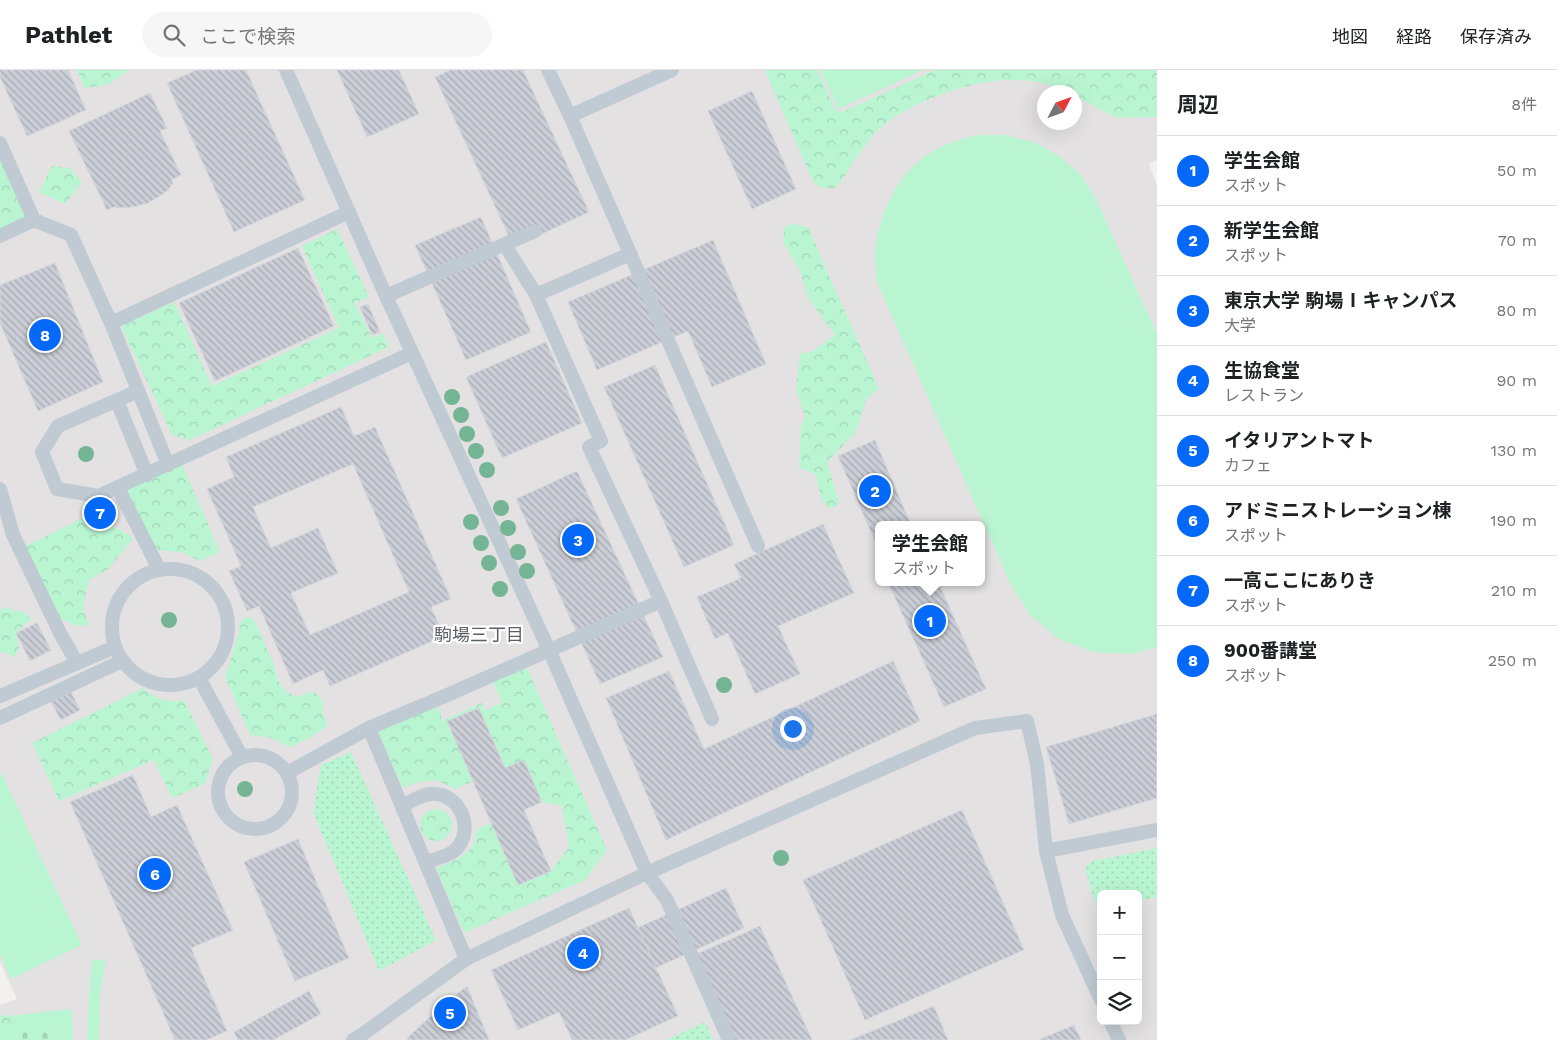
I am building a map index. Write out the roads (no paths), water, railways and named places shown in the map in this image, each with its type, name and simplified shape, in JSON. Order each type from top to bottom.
[{"type":"lane","points":[[286,70],[386,296],[549,650],[647,873],[667,900],[729,1040]]},
{"type":"lane","points":[[548,70],[570,116],[758,546]]},
{"type":"lane","points":[[570,116],[672,70]]},
{"type":"lane","points":[[0,143],[34,220],[71,235],[111,323],[168,465]]},
{"type":"lane","points":[[111,323],[348,212]]},
{"type":"lane","points":[[0,236],[34,220]]},
{"type":"lane","points":[[386,296],[535,231]]},
{"type":"lane","points":[[505,245],[536,295],[600,441],[588,446],[661,601],[712,719]]},
{"type":"lane","points":[[536,295],[630,254]]},
{"type":"lane","points":[[138,391],[58,426],[42,452],[57,489],[98,496],[412,353]]},
{"type":"lane","points":[[118,401],[146,475]]},
{"type":"lane","points":[[118,488],[159,569]]},
{"type":"lane","points":[[0,489],[13,534],[60,633],[77,663]]},
{"type":"lane","points":[[176,568],[201,577],[215,589],[225,606],[228,620],[227,641],[219,659],[210,670],[199,678],[182,685],[168,686],[143,679],[122,661],[115,647],[112,628],[114,611],[122,593],[139,577],[159,569],[176,568]]},
{"type":"lane","points":[[287,773],[369,728],[661,601]]},
{"type":"lane","points":[[0,696],[115,647]]},
{"type":"lane","points":[[0,718],[122,661]]},
{"type":"lane","points":[[199,678],[242,757]]},
{"type":"lane","points":[[361,1038],[466,959],[647,873],[975,728],[1027,721],[1037,764],[1046,851],[1062,915],[1097,991]]},
{"type":"lane","points":[[369,728],[466,959]]},
{"type":"lane","points":[[252,755],[271,759],[280,764],[287,773],[291,782],[292,795],[290,807],[283,817],[273,825],[261,829],[249,829],[237,825],[228,817],[221,806],[218,794],[225,770],[242,757],[252,755]]},
{"type":"lane","points":[[402,806],[420,796],[440,795],[458,805],[463,814],[465,824],[460,844],[454,851],[445,856],[426,862]]},
{"type":"lane","points":[[1046,851],[1157,830]]},
{"type":"lane","points":[[1112,1025],[1119,1040]]},
{"type":"place","name":"900番講堂","points":[[45,335]]},
{"type":"place","name":"新学生会館","points":[[875,491]]},
{"type":"place","name":"一高ここにありき","points":[[100,513]]},
{"type":"place","name":"東京大学 駒場Ⅰキャンパス","points":[[578,540]]},
{"type":"place","name":"学生会館","points":[[930,621]]},
{"type":"place","name":"アドミニストレーション棟","points":[[155,874]]},
{"type":"place","name":"生協食堂","points":[[583,953]]},
{"type":"place","name":"イタリアントマト","points":[[450,1013]]},
{"type":"district","name":"駒場三丁目","points":[[479,634]]}]
